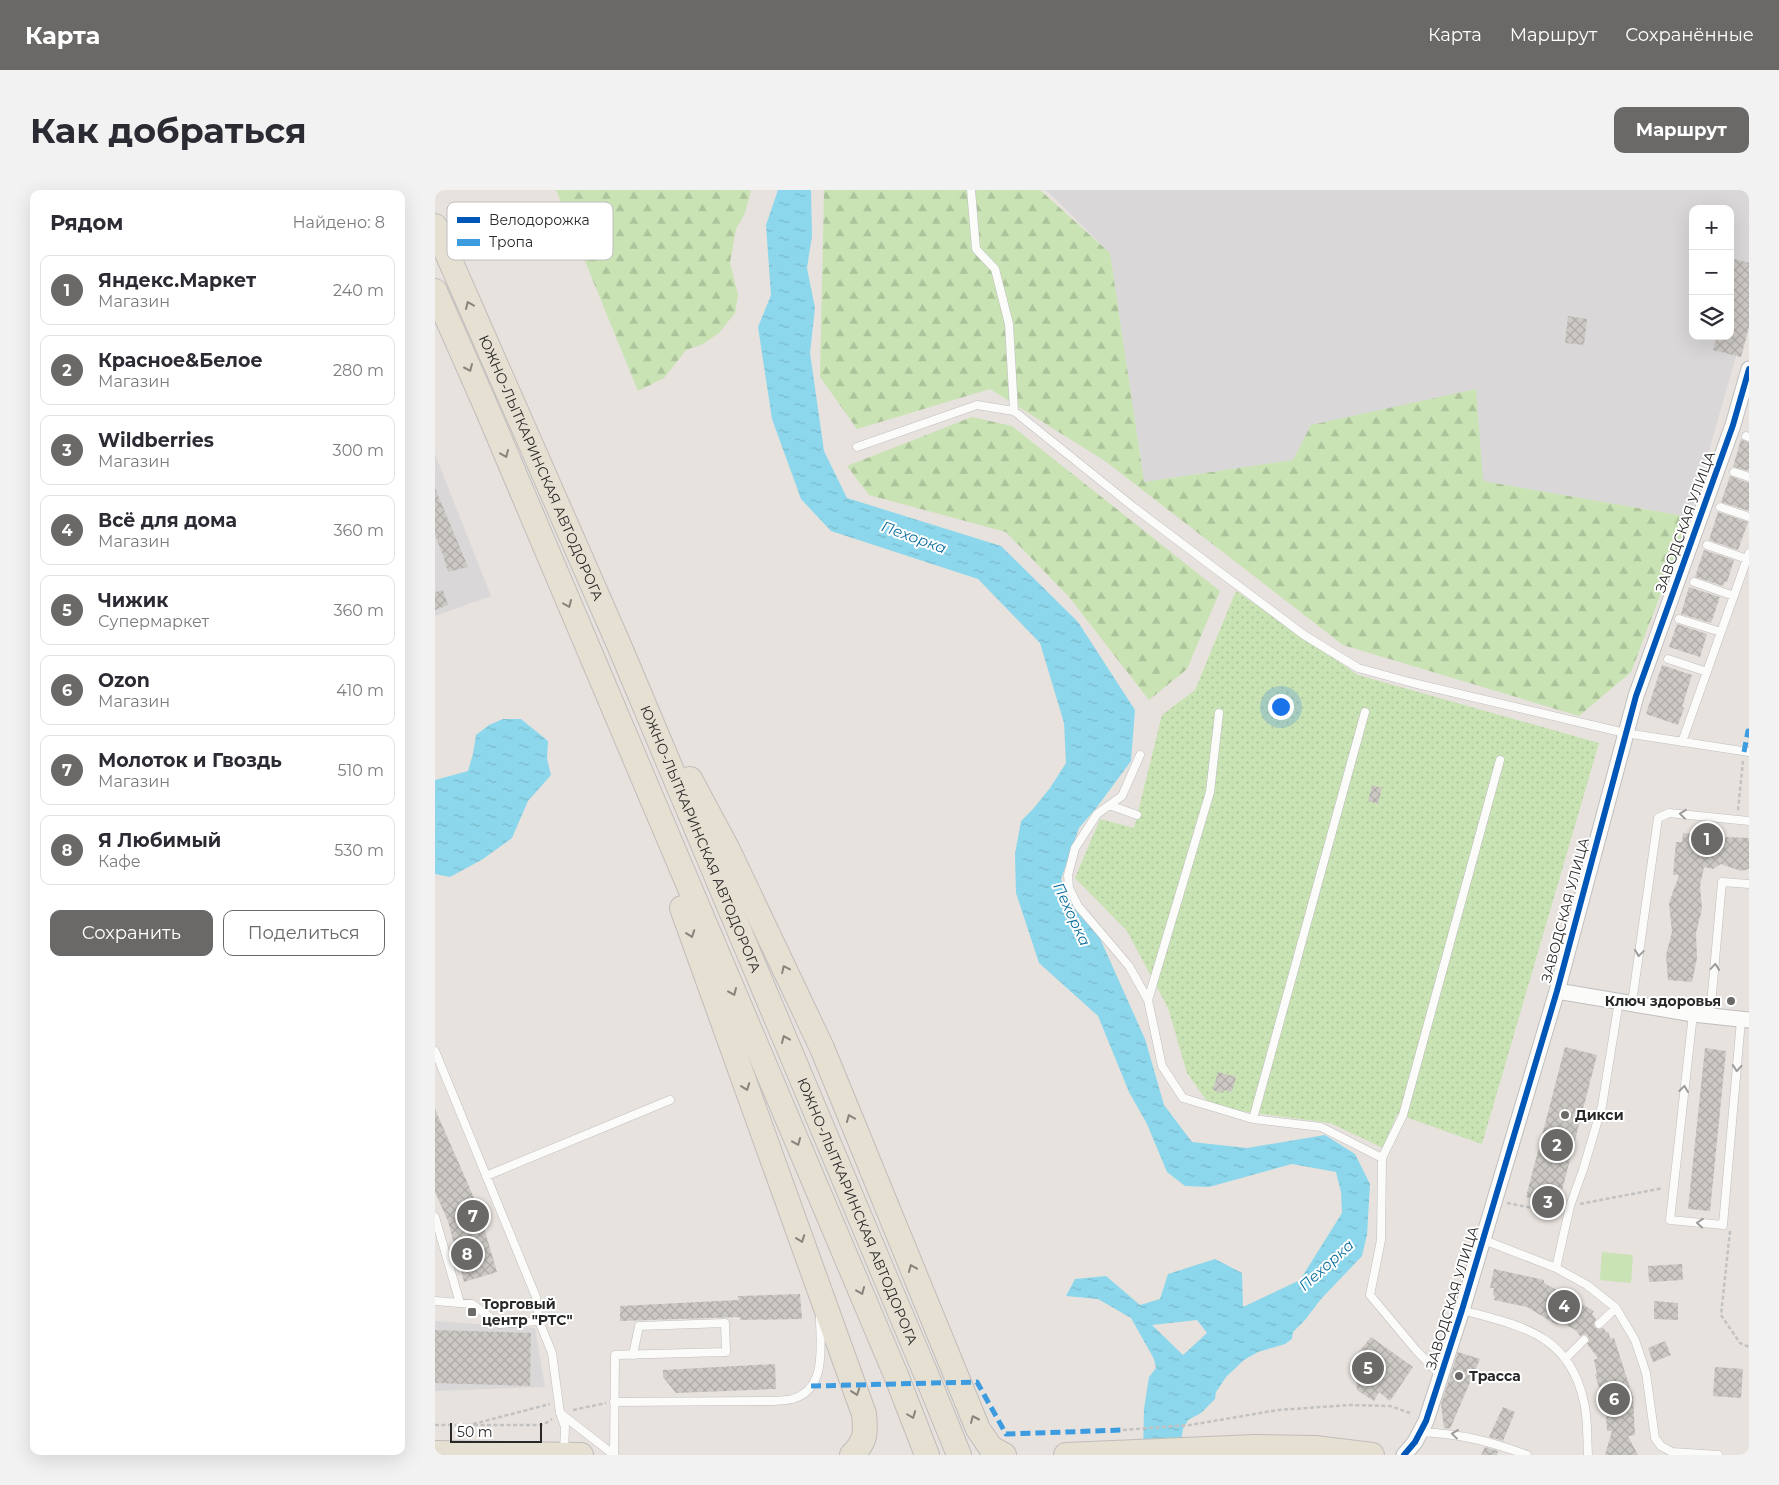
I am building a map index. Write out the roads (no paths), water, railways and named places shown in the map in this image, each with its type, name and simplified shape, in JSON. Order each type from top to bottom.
[{"type":"main road","name":"ЮЖНО-ЛЫТКАРИНСКАЯ АВТОДОРОГА","points":[[435,226],[447,254]]},
{"type":"main road","name":"ЮЖНО-ЛЫТКАРИНСКАЯ АВТОДОРОГА","points":[[450,260],[619,645],[959,1455]]},
{"type":"main road","name":"ЮЖНО-ЛЫТКАРИНСКАЯ АВТОДОРОГА","points":[[435,292],[487,409],[896,1375],[927,1455]]},
{"type":"main road","points":[[619,645],[728,850],[822,1048],[978,1429],[991,1448],[1004,1455]]},
{"type":"main road","points":[[591,658],[864,1414],[866,1431],[864,1438],[861,1446],[852,1455]]},
{"type":"main road","points":[[1066,1455],[1255,1447],[1307,1448],[1371,1455]]},
{"type":"main road","points":[[435,1453],[581,1455]]},
{"type":"street","name":"ЗАВОДСКАЯ УЛИЦА","points":[[1404,1455],[1421,1432],[1462,1310],[1557,991],[1625,733],[1639,687],[1733,425],[1749,369]]},
{"type":"street","points":[[1557,991],[1693,1014],[1745,1020]]},
{"type":"lane","points":[[971,190],[976,249],[995,269],[1009,324],[1014,411]]},
{"type":"lane","points":[[857,447],[977,405],[1014,411],[1136,509],[1249,594],[1304,635],[1358,668],[1413,683],[1625,733],[1746,752]]},
{"type":"lane","points":[[1733,472],[1749,477]]},
{"type":"lane","points":[[1720,507],[1749,517]]},
{"type":"lane","points":[[1682,742],[1748,556],[1707,545]]},
{"type":"lane","points":[[1694,582],[1734,596]]},
{"type":"lane","points":[[1679,619],[1721,632]]},
{"type":"lane","points":[[1668,659],[1707,672]]},
{"type":"lane","points":[[1253,1119],[1365,712]]},
{"type":"lane","points":[[1148,1000],[1210,792],[1219,713]]},
{"type":"lane","points":[[1140,755],[1122,796],[1097,814],[1075,848],[1068,875],[1069,888],[1078,906],[1129,966],[1148,1000],[1162,1066],[1183,1098],[1253,1119],[1321,1127],[1383,1158]]},
{"type":"lane","points":[[1441,1376],[1416,1350],[1370,1295],[1381,1240],[1383,1158],[1403,1115],[1500,760]]},
{"type":"lane","points":[[1109,806],[1137,815]]},
{"type":"lane","points":[[1556,1268],[1570,1206],[1602,1106],[1625,1002],[1658,818],[1669,813],[1749,821]]},
{"type":"lane","points":[[1710,1016],[1722,882],[1749,884]]},
{"type":"lane","points":[[1693,1014],[1670,1220],[1723,1225],[1745,1020]]},
{"type":"lane","points":[[435,1051],[536,1298],[539,1321],[552,1353],[558,1402],[565,1427],[564,1455]]},
{"type":"lane","points":[[486,1176],[670,1100]]},
{"type":"lane","points":[[435,1217],[439,1225],[460,1303]]},
{"type":"lane","points":[[1484,1240],[1556,1268],[1587,1286],[1616,1308],[1635,1340],[1646,1372],[1655,1438],[1661,1446],[1671,1452],[1718,1455]]},
{"type":"lane","points":[[435,1301],[472,1304],[499,1324],[539,1321]]},
{"type":"lane","points":[[615,1402],[773,1401],[793,1399],[807,1392],[817,1378],[821,1360],[819,1304]]},
{"type":"lane","points":[[1599,1324],[1616,1308]]},
{"type":"lane","points":[[1462,1310],[1521,1326],[1545,1338],[1566,1358],[1577,1378],[1584,1403],[1588,1455]]},
{"type":"lane","points":[[614,1455],[615,1355],[633,1355],[726,1352],[725,1323],[639,1326],[633,1355]]},
{"type":"lane","points":[[1566,1358],[1584,1340]]},
{"type":"lane","points":[[560,1413],[614,1455]]},
{"type":"lane","points":[[1421,1432],[1476,1438],[1527,1455]]},
{"type":"water","name":"Пехорка","points":[[778,190],[811,190],[812,236],[807,268],[815,308],[810,353],[824,451],[847,498],[1001,546],[1078,622],[1135,710],[1131,761],[1079,828],[1061,879],[1074,908],[1098,934],[1145,1039],[1164,1105],[1192,1142],[1247,1148],[1325,1135],[1355,1154],[1370,1184],[1367,1235],[1362,1256],[1293,1332],[1292,1339],[1285,1344],[1258,1352],[1244,1360],[1226,1377],[1216,1392],[1215,1399],[1201,1413],[1188,1420],[1183,1429],[1179,1455],[1143,1455],[1144,1409],[1149,1377],[1156,1368],[1154,1359],[1131,1318],[1098,1299],[1066,1296],[1075,1279],[1106,1276],[1140,1305],[1160,1299],[1168,1274],[1215,1259],[1242,1273],[1243,1307],[1300,1280],[1342,1213],[1341,1192],[1336,1172],[1292,1164],[1209,1187],[1185,1186],[1167,1172],[1147,1124],[1129,1092],[1098,1016],[1039,963],[1016,893],[1015,854],[1021,821],[1050,788],[1066,763],[1064,723],[1040,643],[978,579],[831,531],[801,499],[772,419],[758,327],[771,295],[766,225]],"holes":[[[1197,1320],[1207,1333],[1183,1355],[1152,1325]]]},
{"type":"water","points":[[503,719],[521,719],[548,741],[547,759],[551,775],[528,801],[512,838],[483,859],[450,877],[435,874],[435,780],[468,771],[476,735],[489,725]]},
{"type":"place","name":"Яндекс.Маркет","points":[[1707,839]]},
{"type":"place","name":"Ключ здоровья","points":[[1731,1001]]},
{"type":"place","name":"Дикси","points":[[1565,1115]]},
{"type":"place","name":"Красное&Белое","points":[[1557,1145]]},
{"type":"place","name":"Wildberries","points":[[1548,1202]]},
{"type":"place","name":"Молоток и Гвоздь","points":[[473,1216]]},
{"type":"place","name":"Я Любимый","points":[[467,1254]]},
{"type":"place","name":"Всё для дома","points":[[1564,1306]]},
{"type":"place","name":"Торговый центр \"РТС\"","points":[[472,1312]]},
{"type":"place","name":"Чижик","points":[[1368,1368]]},
{"type":"place","name":"Трасса","points":[[1459,1376]]},
{"type":"place","name":"Ozon","points":[[1614,1399]]}]
